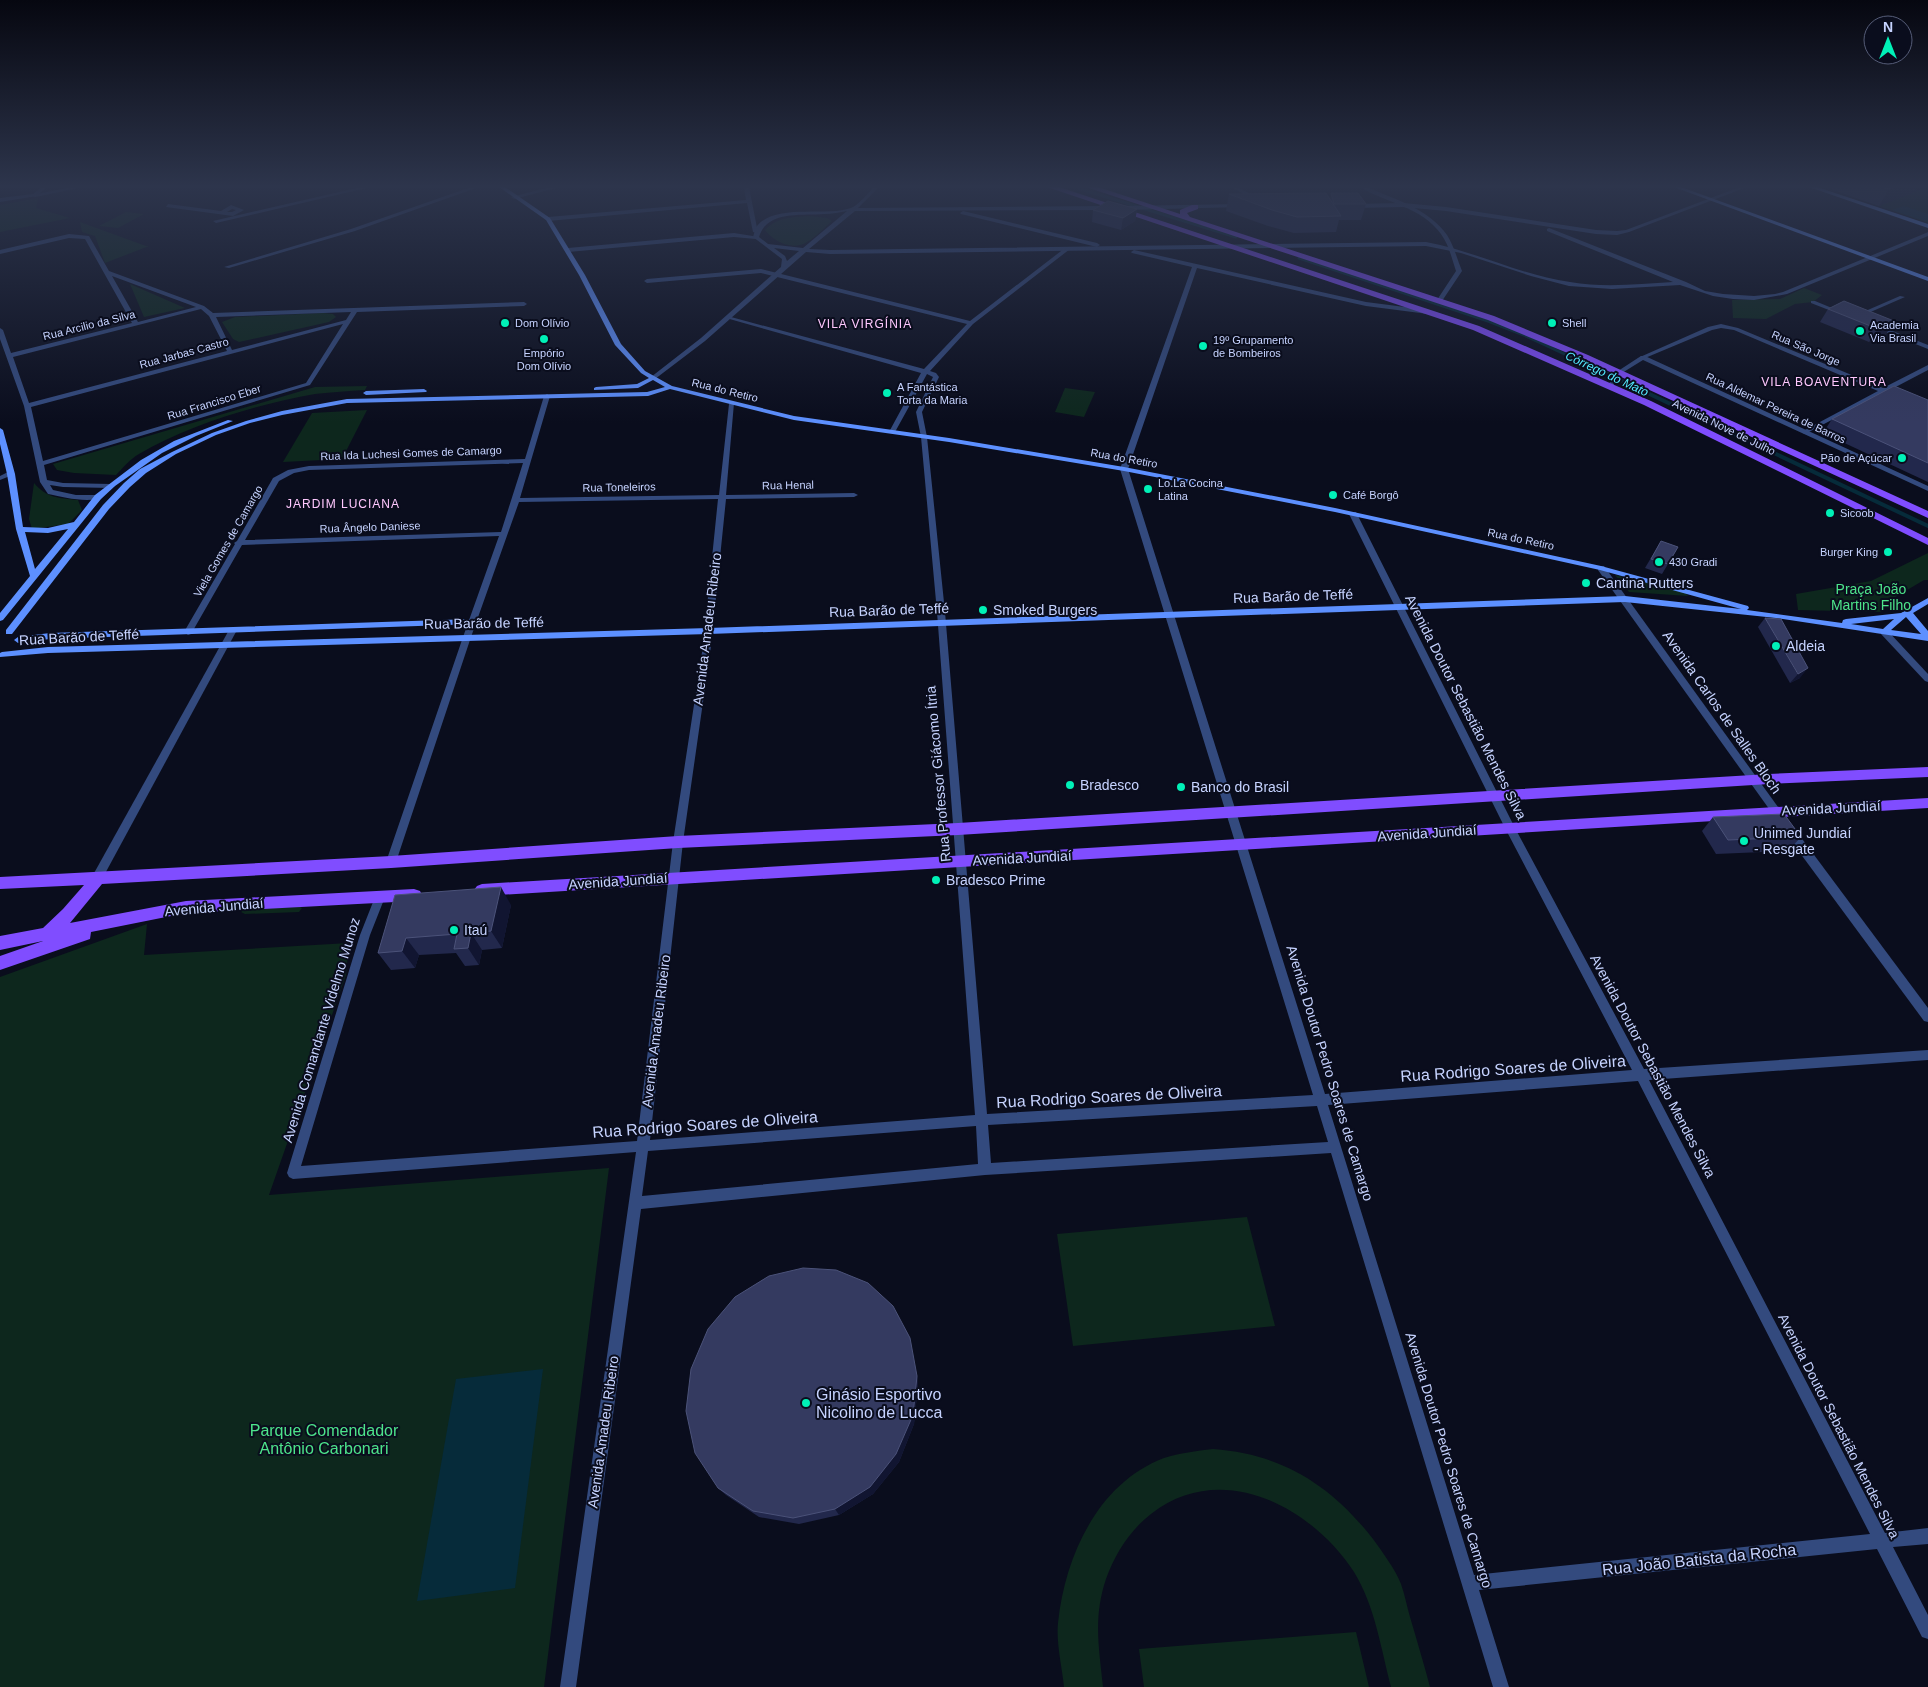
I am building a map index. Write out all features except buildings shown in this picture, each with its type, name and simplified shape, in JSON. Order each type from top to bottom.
[{"type":"main road","name":"Rua do Retiro","points":[[576,266],[618,345],[643,372],[670,387],[794,418],[1124,469],[1353,514],[1601,568],[1775,616],[1928,637]]},
{"type":"main road","name":"Avenida Nove de Julho","points":[[1288,266],[1429,312],[1616,378],[1928,515]]},
{"type":"main road","name":"Avenida Nove de Julho","points":[[1333,266],[1440,300],[1530,334],[1928,542]]},
{"type":"main road","points":[[1891,266],[1928,279]]},
{"type":"main road","points":[[0,618],[98,497],[132,469],[162,450],[207,428],[279,408],[360,394],[561,390],[638,386],[653,378]]},
{"type":"main road","points":[[1,656],[13,648],[18,640],[16,635],[5,632],[106,507],[143,471],[174,453],[214,434],[282,413],[346,401],[648,394],[670,387]]},
{"type":"main road","points":[[547,396],[561,390]]},
{"type":"main road","points":[[0,430],[11,474],[20,529],[34,578]]},
{"type":"main road","points":[[20,529],[39,532],[59,531],[77,524]]},
{"type":"main road","name":"Rua Barão de Teffé","points":[[1,656],[48,650],[709,631],[1625,599],[1775,616]]},
{"type":"main road","points":[[1884,632],[1905,614],[1928,601]]},
{"type":"main road","points":[[1905,614],[1928,637]]},
{"type":"main road","name":"Rua do Retiro","points":[[1833,623],[1905,614]]},
{"type":"main road","points":[[424,638],[435,633],[449,622]]},
{"type":"main road","name":"Rua Barão de Teffé","points":[[18,640],[50,636],[472,622]]},
{"type":"main road","points":[[0,883],[391,862],[678,842],[958,829],[1754,780],[1928,772]]},
{"type":"main road","name":"Avenida Jundiaí","points":[[466,892],[1928,803]]},
{"type":"main road","points":[[0,963],[35,944],[69,915],[97,878]]},
{"type":"main road","name":"Avenida Jundiaí","points":[[0,943],[186,907],[426,894]]},
{"type":"main road","points":[[0,963],[144,914]]},
{"type":"street","points":[[103,266],[136,324]]},
{"type":"street","points":[[227,267],[231,266]]},
{"type":"street","points":[[653,378],[728,318],[786,266]]},
{"type":"street","points":[[892,432],[925,372],[971,323],[1045,266]]},
{"type":"street","points":[[1124,469],[1195,266]]},
{"type":"street","points":[[1198,266],[1366,304],[1429,312]]},
{"type":"street","points":[[1440,300],[1457,276],[1456,266]]},
{"type":"street","points":[[1509,266],[1568,284],[1628,286],[1684,284]]},
{"type":"street","points":[[1641,266],[1718,296],[1768,298],[1851,266]]},
{"type":"street","points":[[647,281],[761,271],[971,323]]},
{"type":"street","points":[[107,272],[202,307],[212,314],[230,351]]},
{"type":"street","points":[[1366,304],[1379,296]]},
{"type":"street","points":[[1854,318],[1902,297]]},
{"type":"street","points":[[1814,302],[1862,321]]},
{"type":"street","points":[[212,314],[524,304]]},
{"type":"street","name":"Rua Arcilio da Silva","points":[[9,356],[202,307]]},
{"type":"street","name":"Rua Francisco Eber","points":[[41,464],[308,384],[355,310]]},
{"type":"street","points":[[728,318],[925,372]]},
{"type":"street","name":"Rua Jarbas Castro","points":[[26,406],[348,321]]},
{"type":"street","points":[[1870,324],[1928,347]]},
{"type":"street","name":"Rua São Jorge","points":[[1643,357],[1710,328],[1721,326],[1736,329],[1905,401]]},
{"type":"street","points":[[0,330],[26,406],[44,482],[51,492],[98,497]]},
{"type":"street","points":[[1616,378],[1643,357]]},
{"type":"street","name":"Rua Aldemar Pereira de Barros","points":[[1643,357],[1928,489]]},
{"type":"street","points":[[1805,432],[1928,367]]},
{"type":"street","name":"Rua Professor Giácomo Ítria","points":[[925,372],[934,374],[936,377],[919,412],[924,437],[941,622],[985,1169]]},
{"type":"street","points":[[391,862],[472,622],[516,500],[547,396]]},
{"type":"street","name":"Avenida Amadeu Ribeiro","points":[[568,1687],[643,1145],[678,842],[709,631],[732,404]]},
{"type":"street","name":"Rua Ida Luchesi Gomes de Camargo","points":[[295,469],[528,461]]},
{"type":"street","name":"Viela Gomes de Camargo","points":[[188,632],[276,480],[295,469]]},
{"type":"street","name":"Avenida Doutor Pedro Soares de Camargo","points":[[1124,469],[1336,1147],[1501,1687]]},
{"type":"street","points":[[0,478],[11,474]]},
{"type":"street","points":[[44,482],[63,485],[111,486]]},
{"type":"street","name":"Rua Henal","points":[[722,497],[854,495]]},
{"type":"street","name":"Rua Toneleiros","points":[[516,500],[722,497]]},
{"type":"street","name":"Avenida Doutor Sebastião Mendes Silva","points":[[1353,514],[1510,828],[1641,1075],[1928,1631]]},
{"type":"street","name":"Rua Ângelo Daniese","points":[[238,543],[503,534]]},
{"type":"street","name":"Avenida Carlos de Salles Bloch","points":[[1601,568],[1776,811],[1928,1017]]},
{"type":"street","points":[[97,878],[233,630]]},
{"type":"street","points":[[1884,632],[1928,679]]},
{"type":"street","name":"Avenida Comandante Videlmo Munoz","points":[[293,1173],[365,935],[380,897]]},
{"type":"street","name":"Rua Rodrigo Soares de Oliveira","points":[[293,1173],[980,1120],[1321,1100],[1928,1055]]},
{"type":"street","points":[[634,1203],[985,1169],[1336,1147]]},
{"type":"street","name":"Rua João Batista da Rocha","points":[[1470,1583],[1928,1536]]},
{"type":"green space","points":[[130,284],[185,308],[144,317]]},
{"type":"green space","points":[[1804,288],[1822,295],[1813,302],[1795,304],[1766,319],[1733,318],[1732,300],[1780,299]]},
{"type":"green space","points":[[333,314],[336,317],[329,322],[239,342],[233,339],[222,322],[235,317]]},
{"type":"green space","points":[[367,386],[365,390],[315,394],[293,398],[224,417],[180,434],[139,454],[116,475],[74,473],[57,470],[53,464],[315,387]]},
{"type":"green space","points":[[1065,388],[1095,392],[1084,417],[1055,412]]},
{"type":"green space","points":[[367,410],[342,459],[283,462],[312,413]]},
{"type":"green space","points":[[34,483],[48,494],[59,498],[78,500],[82,510],[68,524],[32,529],[29,519]]},
{"type":"green space","name":"Praça João Martins Filho","points":[[1928,553],[1928,580],[1924,580],[1887,602],[1882,612],[1798,610],[1796,594],[1871,581]]},
{"type":"green space","points":[[1615,575],[1685,592],[1688,596],[1629,592]]},
{"type":"green space","points":[[302,908],[299,912],[245,914],[241,912],[244,909]]},
{"type":"green space","name":"Parque Comendador Antônio Carbonari","points":[[147,924],[144,955],[349,943],[346,975],[269,1195],[609,1168],[544,1687],[0,1687],[0,977]]},
{"type":"green space","points":[[1247,1217],[1275,1326],[1073,1346],[1057,1234]]},
{"type":"green space","points":[[1213,1449],[1238,1452],[1283,1465],[1322,1488],[1357,1520],[1385,1555],[1401,1584],[1430,1687],[1391,1687],[1377,1628],[1361,1585],[1336,1548],[1314,1527],[1289,1510],[1263,1498],[1235,1491],[1206,1491],[1178,1498],[1151,1514],[1136,1527],[1124,1543],[1106,1579],[1099,1607],[1098,1633],[1103,1687],[1064,1687],[1058,1647],[1058,1623],[1068,1572],[1077,1548],[1089,1525],[1103,1504],[1121,1485],[1141,1470],[1170,1456]]},
{"type":"green space","points":[[1356,1632],[1369,1687],[1144,1687],[1139,1649]]},
{"type":"water","points":[[543,1369],[515,1588],[417,1601],[456,1379]]},
{"type":"waterway","name":"Córrego do Mato","points":[[1322,266],[1488,321],[1524,335],[1586,364]]},
{"type":"waterway","name":"Córrego do Mato","points":[[1584,363],[1928,526]]},
{"type":"place","name":"Dom Olívio","points":[[505,323]]},
{"type":"place","name":"Shell","points":[[1552,323]]},
{"type":"place","name":"Academia Via Brasil","points":[[1860,331]]},
{"type":"place","name":"Empório Dom Olívio","points":[[544,339]]},
{"type":"place","name":"19º Grupamento de Bombeiros","points":[[1203,346]]},
{"type":"place","name":"A Fantástica Torta da Maria","points":[[887,393]]},
{"type":"place","name":"Pão de Açúcar","points":[[1902,458]]},
{"type":"place","name":"Lo.La Cocina Latina","points":[[1148,489]]},
{"type":"place","name":"Café Borgô","points":[[1333,495]]},
{"type":"place","name":"Sicoob","points":[[1830,513]]},
{"type":"place","name":"Burger King","points":[[1888,552]]},
{"type":"place","name":"430 Gradi","points":[[1659,562]]},
{"type":"place","name":"Cantina Rutters","points":[[1586,583]]},
{"type":"place","name":"Smoked Burgers","points":[[983,610]]},
{"type":"place","name":"Aldeia","points":[[1776,646]]},
{"type":"place","name":"Bradesco","points":[[1070,785]]},
{"type":"place","name":"Banco do Brasil","points":[[1181,787]]},
{"type":"place","name":"Unimed Jundiaí - Resgate","points":[[1744,841]]},
{"type":"place","name":"Bradesco Prime","points":[[936,880]]},
{"type":"place","name":"Itaú","points":[[454,930]]},
{"type":"place","name":"Ginásio Esportivo Nicolino de Lucca","points":[[806,1403]]},
{"type":"district","name":"VILA VIRGÍNIA","points":[[865,324]]},
{"type":"district","name":"VILA BOAVENTURA","points":[[1824,382]]},
{"type":"district","name":"JARDIM LUCIANA","points":[[343,504]]}]
